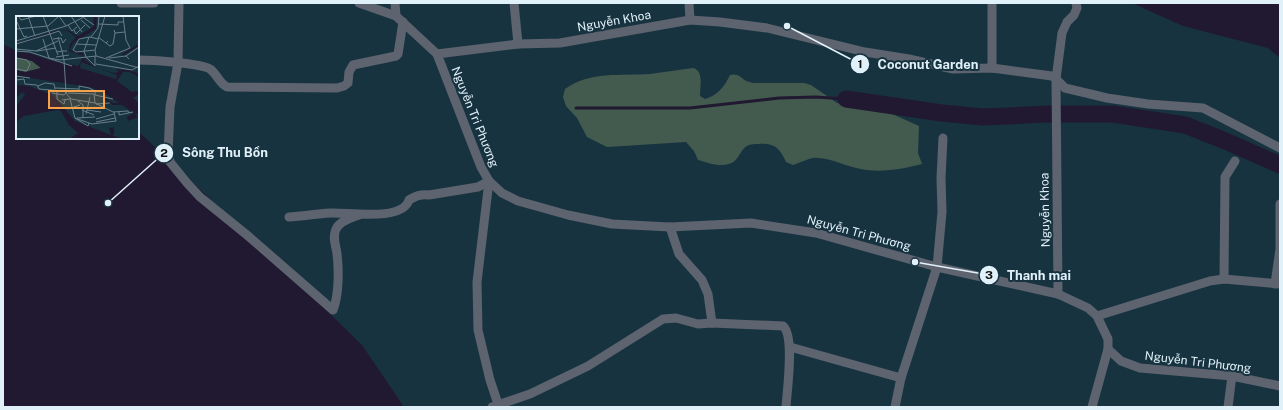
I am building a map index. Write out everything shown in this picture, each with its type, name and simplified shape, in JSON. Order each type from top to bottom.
[{"type":"street","points":[[127,3],[154,3]]},
{"type":"street","points":[[179,3],[178,63],[170,107],[168,154],[173,166],[187,183],[200,197],[247,235],[334,310],[337,295],[337,256],[334,235],[338,226],[348,219],[359,215]]},
{"type":"street","name":"Nguyễn Tri Phương","points":[[359,3],[400,19],[437,54],[481,167],[490,181],[502,193],[518,201],[568,215],[612,224],[670,228],[751,223],[816,233],[937,267],[1058,294],[1088,308],[1098,316]]},
{"type":"street","points":[[139,60],[178,63],[209,69],[223,85],[227,87],[338,88],[348,83],[348,72],[353,64],[395,57],[397,55],[400,19],[395,3]]},
{"type":"street","points":[[514,3],[518,44]]},
{"type":"street","points":[[689,3],[690,20]]},
{"type":"street","points":[[992,3],[992,68]]},
{"type":"street","points":[[1056,80],[1062,33],[1066,22],[1074,15],[1077,8],[1076,3]]},
{"type":"street","name":"Nguyễn Khoa","points":[[437,54],[518,44],[560,43],[690,20],[720,22],[767,28],[865,52],[909,59],[953,70],[992,68],[1044,74],[1052,76],[1065,88],[1107,98],[1148,104],[1203,108],[1280,148]]},
{"type":"street","name":"Nguyễn Khoa","points":[[1056,80],[1058,294]]},
{"type":"street","points":[[895,407],[901,378],[937,267],[942,212],[941,178],[943,138]]},
{"type":"street","points":[[1224,279],[1225,177],[1235,161]]},
{"type":"street","points":[[289,217],[331,213],[359,215],[380,214],[402,209],[407,205],[408,200],[422,194],[429,195],[478,187],[490,181]]},
{"type":"street","points":[[490,181],[477,282],[478,330],[496,406],[530,394],[588,366],[663,319],[676,318],[698,324],[712,323],[783,326],[787,330],[790,347],[786,407]]},
{"type":"street","points":[[1092,407],[1108,349],[1108,339],[1098,316],[1210,281],[1224,279],[1277,284],[1280,249],[1280,204]]},
{"type":"street","points":[[670,228],[679,254],[702,280],[708,294],[712,323]]},
{"type":"street","points":[[790,347],[901,378]]},
{"type":"street","name":"Nguyễn Tri Phương","points":[[1108,349],[1121,361],[1140,368],[1232,376],[1280,386]]},
{"type":"street","points":[[1228,407],[1232,376]]},
{"type":"green space","points":[[693,68],[699,72],[701,84],[700,96],[705,99],[717,93],[726,83],[730,75],[735,75],[753,83],[804,83],[811,85],[837,103],[881,109],[919,126],[918,153],[922,164],[899,169],[876,171],[856,168],[818,158],[793,165],[786,162],[776,147],[768,144],[753,144],[743,149],[738,158],[733,162],[721,165],[698,160],[694,151],[686,142],[607,147],[587,137],[577,118],[566,106],[563,97],[565,89],[585,79],[617,75],[650,74]]},
{"type":"shaded area","points":[[1132,3],[1280,3],[1280,58],[1268,48],[1183,26]]},
{"type":"shaded area","points":[[3,44],[16,50],[16,139],[139,139],[139,132],[362,345],[404,407],[3,407]]},
{"type":"waterway","points":[[576,108],[690,108],[779,98],[816,97],[846,99]]},
{"type":"waterway","points":[[846,99],[942,113],[983,117],[1048,114],[1113,114],[1185,125],[1280,165]]},
{"type":"place","name":"Coconut Garden","points":[[787,26]]},
{"type":"place","name":"Sông Thu Bồn","points":[[108,203]]},
{"type":"place","name":"Thanh mai","points":[[915,262]]}]
